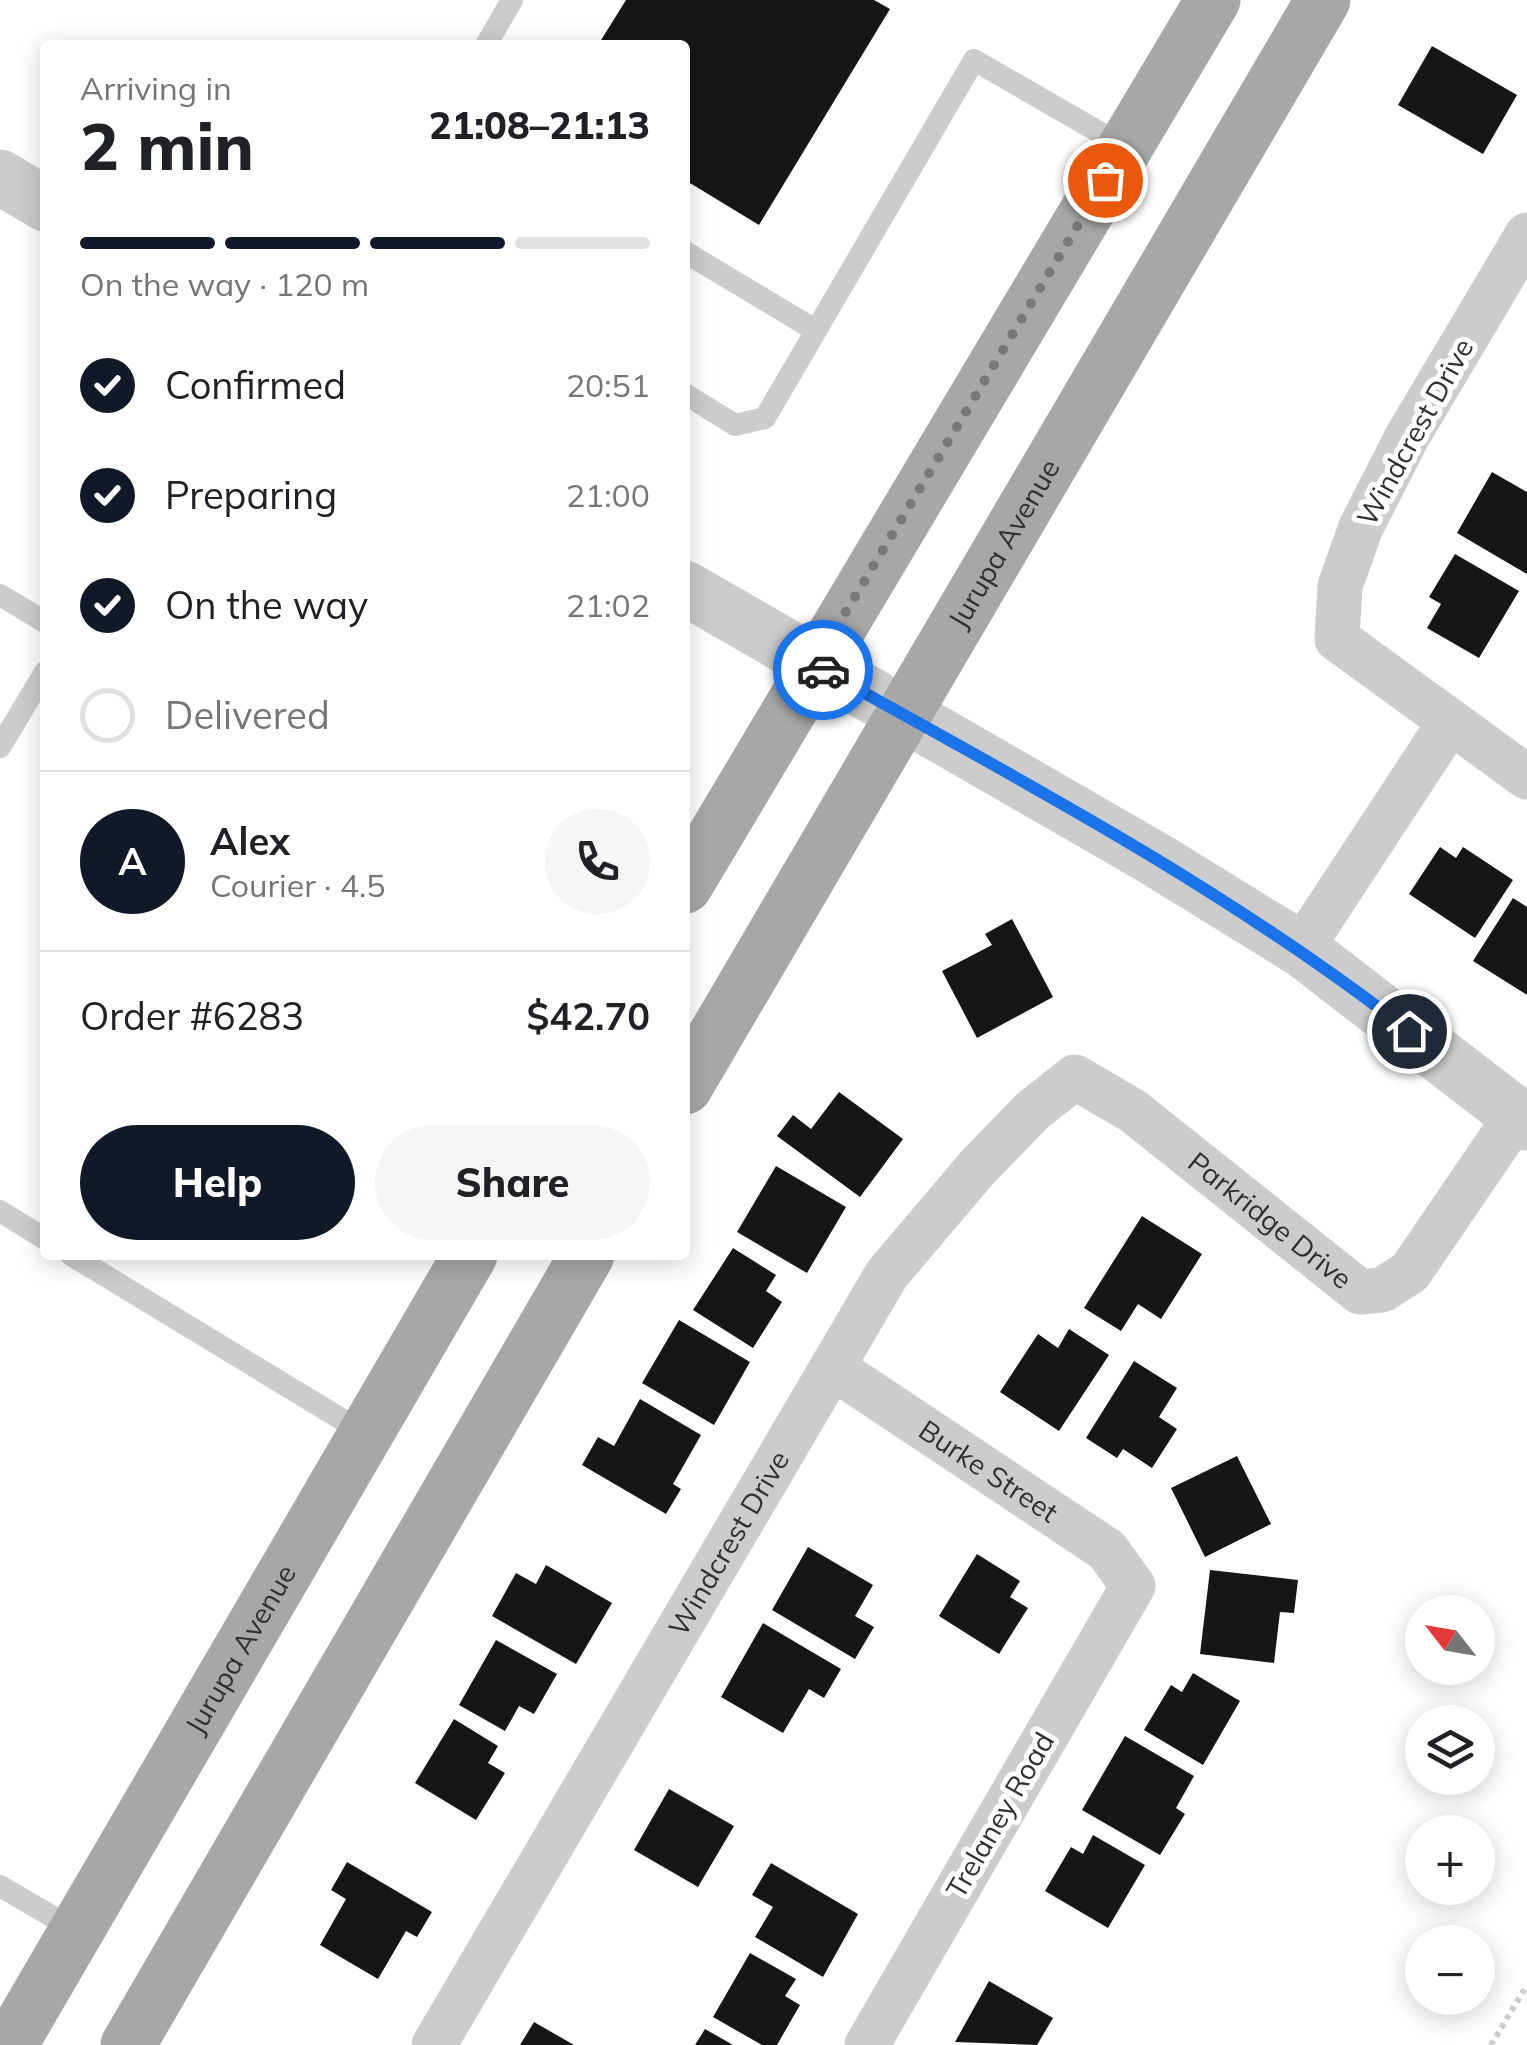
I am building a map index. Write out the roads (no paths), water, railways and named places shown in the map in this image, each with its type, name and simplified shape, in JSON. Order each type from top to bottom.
[{"type":"main road","points":[[690,877],[1212,0]]},
{"type":"main road","name":"Jurupa Avenue","points":[[690,1078],[1323,0]]},
{"type":"main road","name":"Jurupa Avenue","points":[[10,2045],[467,1260]]},
{"type":"main road","points":[[128,2045],[585,1260]]},
{"type":"street","points":[[0,177],[40,201]]},
{"type":"street","name":"Windcrest Drive","points":[[1450,722],[1337,640],[1340,586],[1361,527],[1407,437],[1527,235]]},
{"type":"street","points":[[690,591],[1301,949],[1522,1119]]},
{"type":"street","points":[[1301,949],[1450,722],[1527,777]]},
{"type":"street","name":"Windcrest Drive","points":[[434,2045],[887,1274],[922,1230],[1032,1111],[1075,1078]]},
{"type":"street","name":"Parkridge Drive","points":[[1075,1078],[1145,1120],[1360,1292],[1382,1290],[1410,1272],[1522,1119]]},
{"type":"street","name":"Burke Street","points":[[832,1367],[1107,1550],[1133,1586]]},
{"type":"street","name":"Trelaney Road","points":[[867,2045],[1133,1586]]},
{"type":"lane","points":[[489,40],[512,0]]},
{"type":"lane","points":[[690,397],[735,425],[765,418],[974,60],[1125,147]]},
{"type":"lane","points":[[690,255],[814,330]]},
{"type":"lane","points":[[0,595],[40,619]]},
{"type":"lane","points":[[0,747],[40,680]]},
{"type":"lane","points":[[0,1211],[40,1236]]},
{"type":"lane","points":[[79,1260],[366,1434]]},
{"type":"lane","points":[[0,1886],[76,1931]]}]
